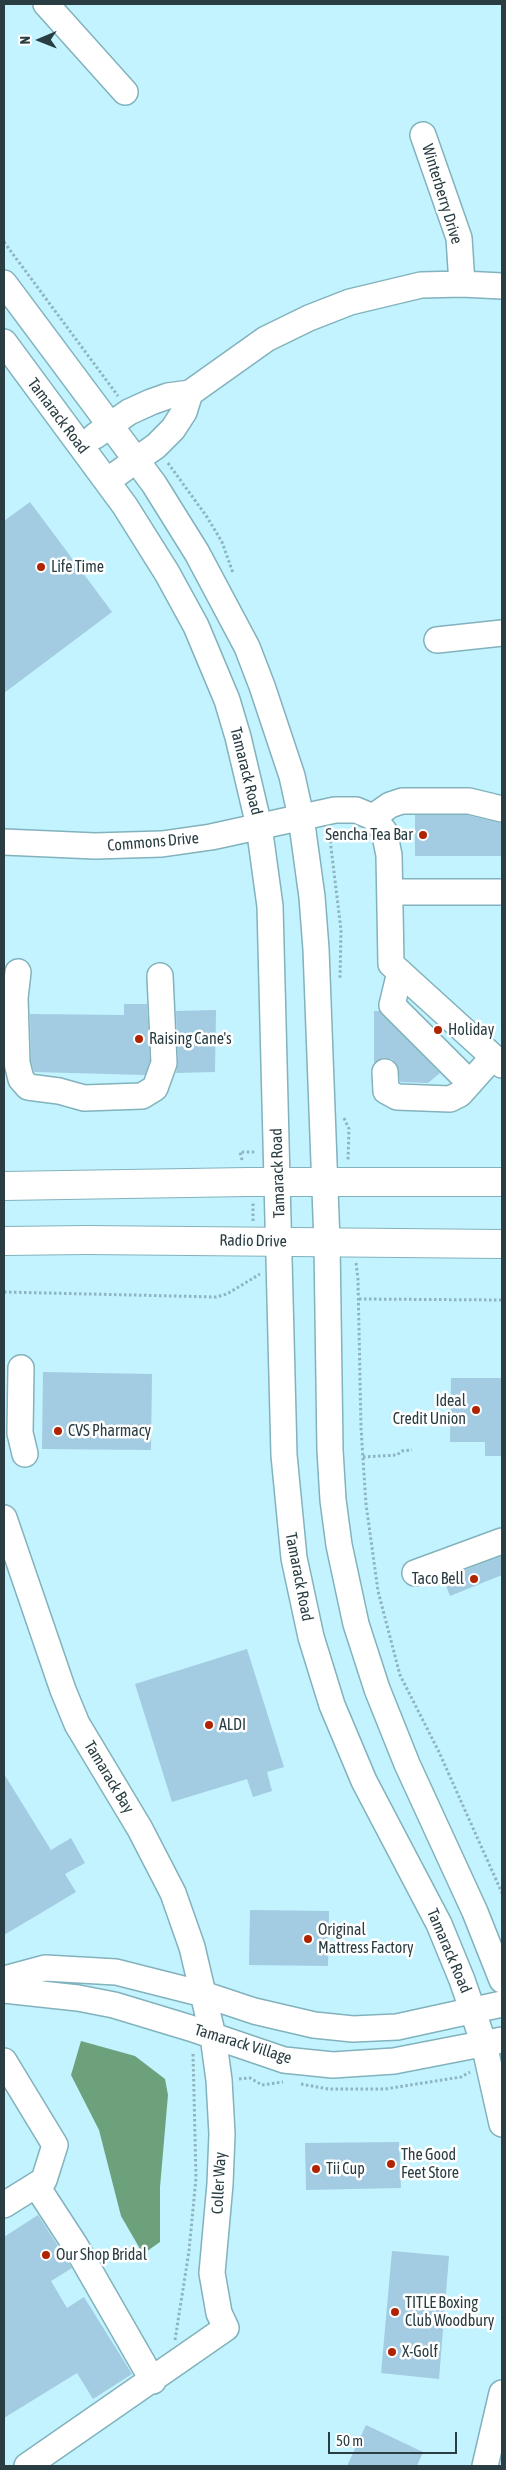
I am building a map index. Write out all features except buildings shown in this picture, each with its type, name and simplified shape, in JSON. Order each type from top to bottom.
[{"type":"main road","points":[[4,1186],[248,1182],[502,1182]]},
{"type":"main road","name":"Radio Drive","points":[[4,1241],[502,1244]]},
{"type":"street","points":[[46,4],[125,92]]},
{"type":"street","name":"Winterberry Drive","points":[[423,135],[459,238],[462,284]]},
{"type":"street","points":[[4,283],[136,461],[197,553],[247,647],[289,767],[301,817],[312,897],[340,1243],[330,1450],[333,1500],[340,1545],[356,1624],[392,1729],[476,1912],[502,1980]]},
{"type":"street","points":[[81,446],[129,412],[168,396],[190,392],[266,339],[309,318],[350,302],[384,292],[421,285],[462,284],[502,286]]},
{"type":"street","name":"Tamarack Road","points":[[4,342],[107,481],[145,536],[196,626],[227,700],[250,778],[260,826],[270,906],[278,1182],[267,1242],[285,1467],[294,1558],[302,1604],[320,1667],[347,1741],[383,1818],[439,1924],[473,2010],[493,2042],[502,2124]]},
{"type":"street","points":[[107,481],[136,461],[173,429],[184,412],[190,392]]},
{"type":"street","points":[[437,640],[502,632]]},
{"type":"street","points":[[385,1072],[386,1091],[397,1096],[450,1099],[460,1094],[470,1083],[498,1061],[391,964],[387,840],[384,831],[373,817],[390,805],[402,801],[469,800],[502,809]]},
{"type":"street","name":"Commons Drive","points":[[4,842],[142,846],[184,842],[348,809],[366,812],[373,817]]},
{"type":"street","points":[[390,892],[502,892]]},
{"type":"street","points":[[18,972],[15,998],[16,1063],[20,1079],[28,1087],[84,1098],[142,1096],[155,1088],[164,1063],[160,976]]},
{"type":"street","points":[[400,972],[392,1005],[470,1083]]},
{"type":"street","points":[[21,1368],[20,1432],[25,1454]]},
{"type":"street","name":"Tamarack Bay","points":[[4,1518],[63,1690],[77,1724],[140,1829],[173,1893],[192,1947],[203,1994],[203,2042]]},
{"type":"street","points":[[415,1574],[502,1541]]},
{"type":"street","points":[[4,1979],[46,1968],[77,1968],[116,1972],[203,1994],[254,2011],[314,2024],[353,2029],[397,2026],[502,2004]]},
{"type":"street","name":"Tamarack Village","points":[[4,1990],[78,1998],[114,2005],[203,2042],[284,2060],[333,2065],[394,2062],[493,2042]]},
{"type":"street","name":"Coller Way","points":[[153,2381],[226,2328],[219,2313],[212,2273],[220,2184],[222,2134],[219,2080],[203,2042]]},
{"type":"street","points":[[4,2061],[54,2145],[44,2180],[4,2205]]},
{"type":"street","points":[[27,2466],[153,2381],[75,2245],[36,2185]]},
{"type":"street","points":[[485,2466],[502,2393]]},
{"type":"path","points":[[336,1182],[348,1150]]},
{"type":"path","points":[[4,1292],[216,1297],[227,1294],[259,1274],[267,1242],[253,1203],[240,1152]]},
{"type":"path","points":[[340,1243],[358,1279],[362,1457],[366,1504],[378,1591],[400,1675],[439,1752],[502,1893]]},
{"type":"path","points":[[359,1299],[502,1300]]},
{"type":"path","points":[[362,1457],[397,1455],[402,1451],[412,1450]]},
{"type":"path","points":[[178,2343],[174,2335],[186,2277],[196,2178],[203,2042]]},
{"type":"shaded area","points":[[81,2041],[135,2056],[165,2079],[168,2095],[160,2187],[160,2242],[143,2254],[121,2216],[99,2130],[71,2075]]},
{"type":"place","name":"Life Time","points":[[41,567]]},
{"type":"place","name":"Sencha Tea Bar","points":[[423,835]]},
{"type":"place","name":"Holiday","points":[[438,1030]]},
{"type":"place","name":"Raising Cane's","points":[[139,1039]]},
{"type":"place","name":"Ideal Credit Union","points":[[476,1410]]},
{"type":"place","name":"CVS Pharmacy","points":[[58,1431]]},
{"type":"place","name":"Taco Bell","points":[[474,1579]]},
{"type":"place","name":"ALDI","points":[[209,1725]]},
{"type":"place","name":"Original Mattress Factory","points":[[308,1939]]},
{"type":"place","name":"The Good Feet Store","points":[[391,2164]]},
{"type":"place","name":"Tii Cup","points":[[316,2169]]},
{"type":"place","name":"Our Shop Bridal","points":[[46,2255]]},
{"type":"place","name":"TITLE Boxing Club Woodbury","points":[[395,2312]]},
{"type":"place","name":"X-Golf","points":[[392,2352]]}]
